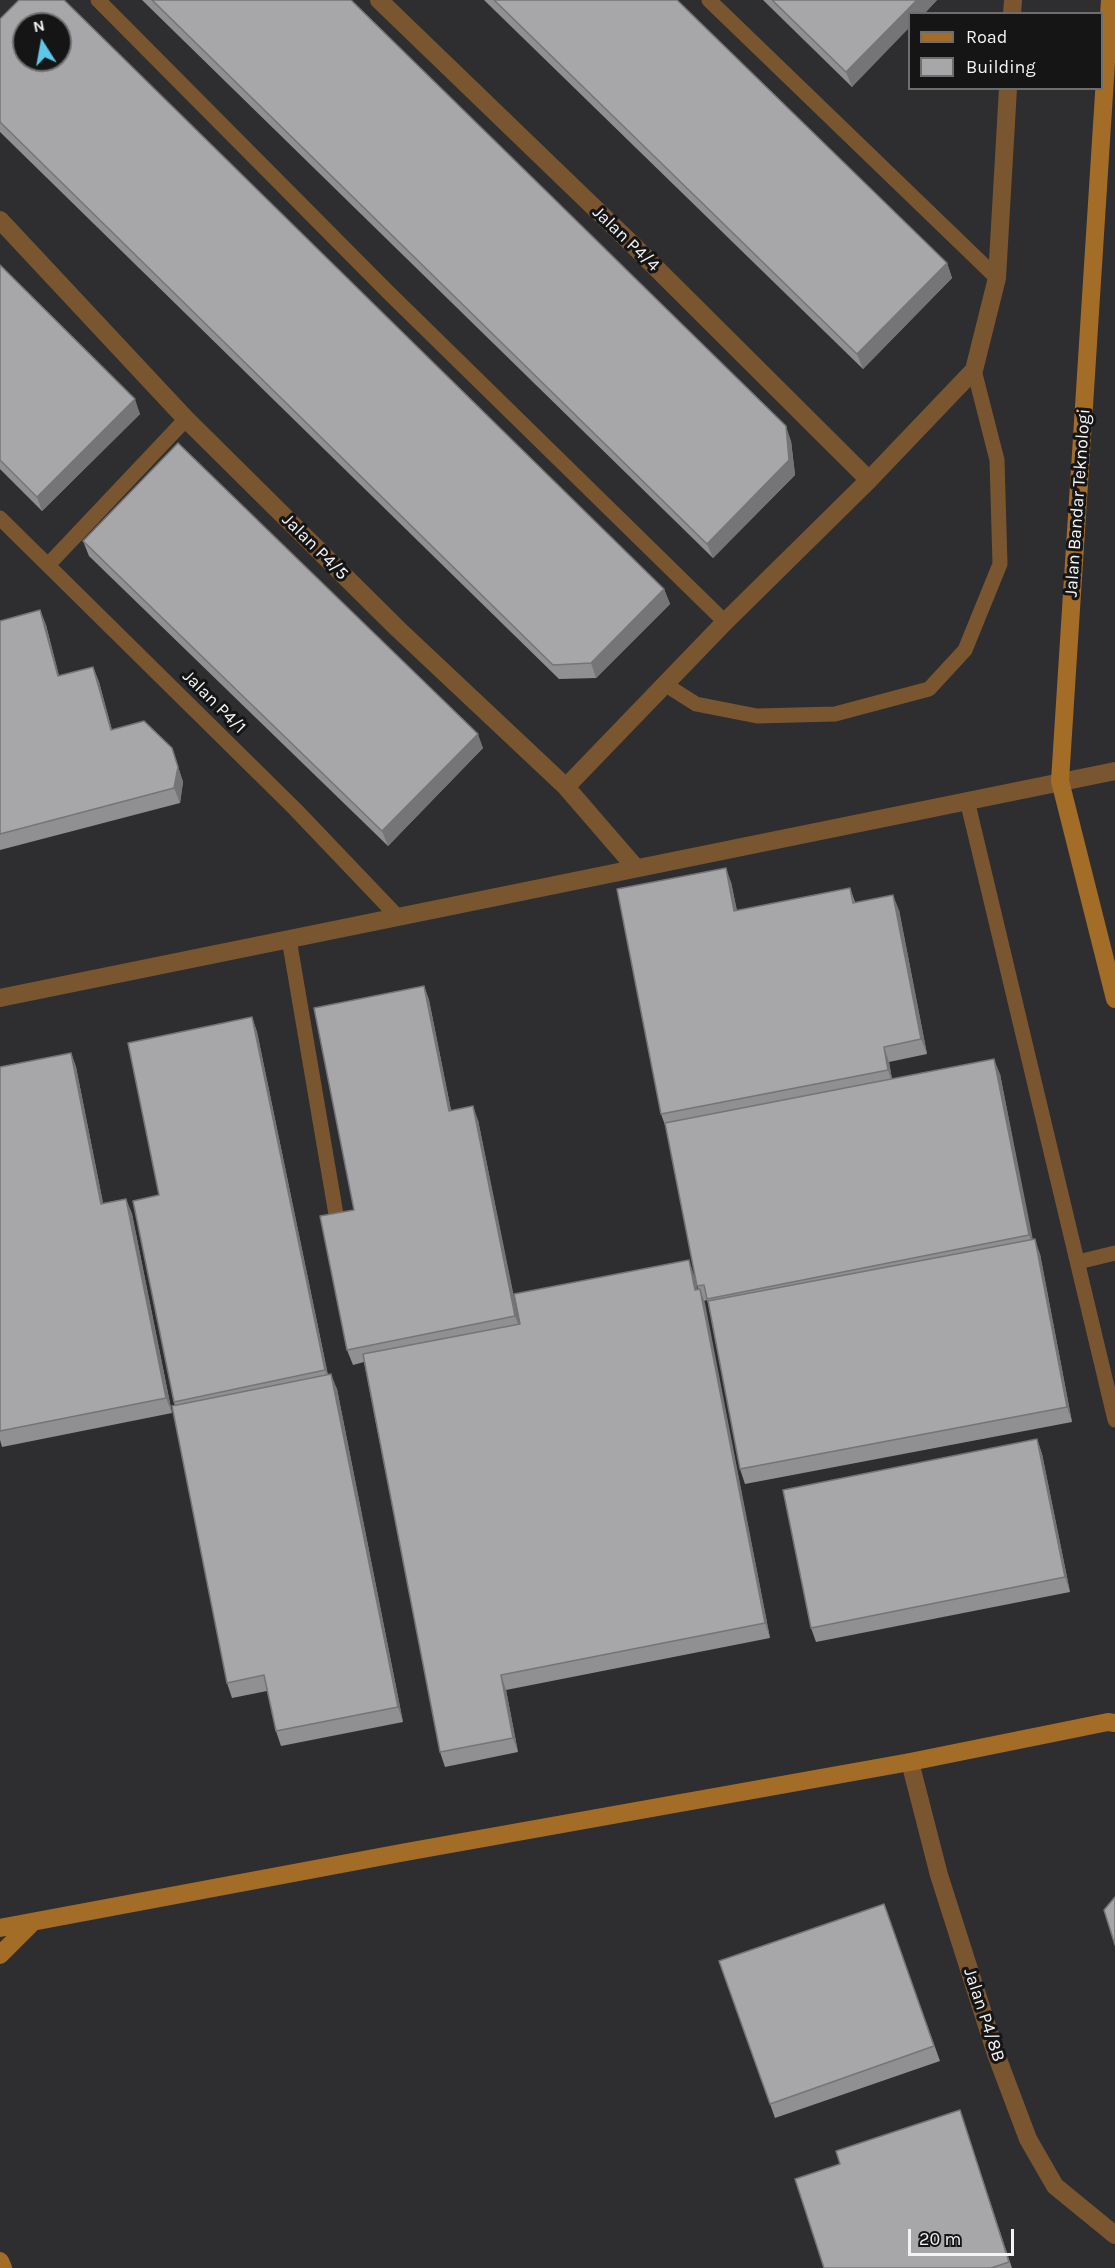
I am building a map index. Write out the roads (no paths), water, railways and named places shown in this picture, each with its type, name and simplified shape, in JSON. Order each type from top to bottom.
[{"type":"street","name":"Jalan P4/4","points":[[380,0],[626,238],[869,480]]},
{"type":"street","name":"Jalan Bandar Teknologi","points":[[1110,0],[1060,781],[1115,999]]},
{"type":"street","points":[[566,787],[725,622],[869,480],[974,370],[997,278],[1008,90]]},
{"type":"street","name":"Jalan P4/5","points":[[0,220],[186,419],[398,629],[566,787],[636,868]]},
{"type":"street","points":[[0,998],[1115,771]]},
{"type":"street","points":[[0,1928],[406,1852],[910,1762],[1112,1720]]},
{"type":"street","name":"Jalan P4/8B","points":[[910,1762],[939,1875],[996,2054],[1028,2139],[1054,2186],[1115,2235]]},
{"type":"street","points":[[0,1955],[33,1922]]},
{"type":"street","points":[[0,2261],[3,2268]]},
{"type":"lane","points":[[98,0],[388,292],[725,622]]},
{"type":"lane","points":[[709,0],[997,278]]},
{"type":"lane","points":[[666,685],[696,704],[757,716],[835,714],[929,689],[965,650],[1000,564],[997,460],[974,370]]},
{"type":"lane","points":[[48,565],[186,419]]},
{"type":"lane","name":"Jalan P4/1","points":[[0,518],[295,809],[398,917]]},
{"type":"lane","points":[[967,800],[1115,1420]]},
{"type":"lane","points":[[289,939],[342,1246]]},
{"type":"lane","points":[[1078,1262],[1115,1253]]}]
